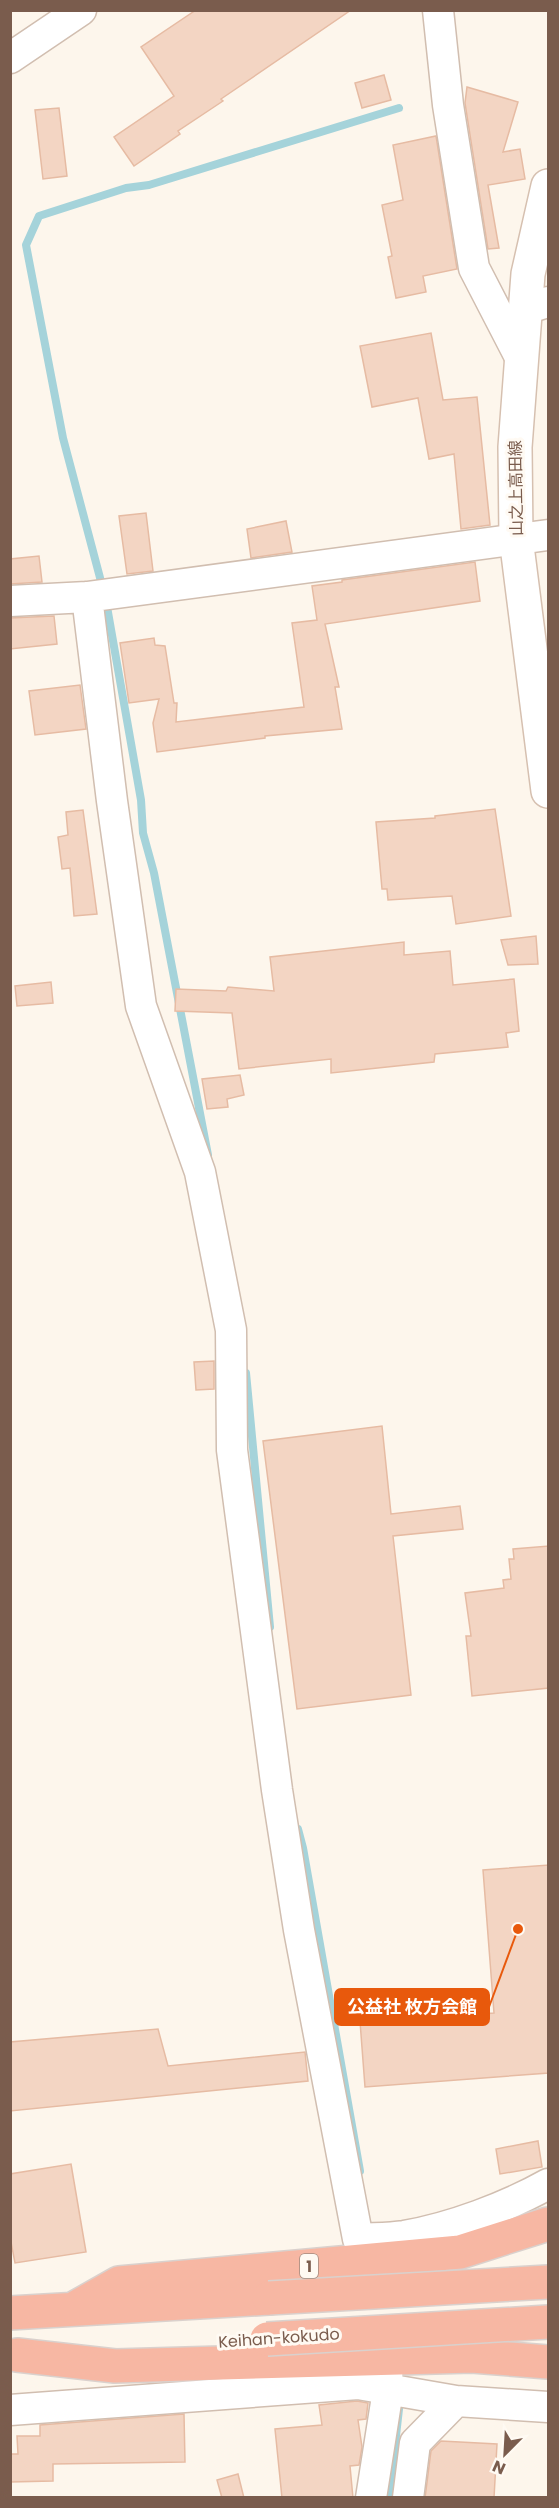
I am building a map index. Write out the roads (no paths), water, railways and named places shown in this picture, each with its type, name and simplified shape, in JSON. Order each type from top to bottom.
[{"type":"highway","name":"1","points":[[73,2309],[119,2283],[460,2252],[549,2224]]},
{"type":"highway","name":"1","points":[[10,2313],[549,2282]]},
{"type":"highway","name":"Keihan-kokudo","points":[[14,2355],[549,2322]]},
{"type":"highway","points":[[14,2355],[115,2366],[472,2356],[549,2362]]},
{"type":"street","points":[[10,58],[81,10]]},
{"type":"street","points":[[438,10],[448,105],[474,268],[520,357]]},
{"type":"street","name":"山之上高田線","points":[[549,186],[528,274],[537,305],[520,357],[515,447],[516,538],[549,792]]},
{"type":"street","points":[[10,601],[87,597],[549,535]]},
{"type":"street","points":[[87,597],[112,801],[141,1006],[200,1172],[231,1330],[232,1450],[277,1790],[299,1930],[358,2239],[404,2236],[458,2222],[549,2184]]},
{"type":"street","points":[[371,2498],[387,2380]]},
{"type":"street","points":[[10,2410],[387,2380],[456,2401],[549,2408]]},
{"type":"street","points":[[408,2498],[416,2443],[456,2401]]},
{"type":"waterway","points":[[103,589],[63,438],[26,245],[39,216],[126,188],[149,185],[399,108]]},
{"type":"waterway","points":[[106,601],[141,800],[143,833],[154,873],[208,1155]]},
{"type":"waterway","points":[[246,1373],[270,1627]]},
{"type":"waterway","points":[[298,1829],[360,2171]]},
{"type":"waterway","points":[[389,2498],[400,2400]]},
{"type":"place","name":"公益社 枚方会館","points":[[518,1929]]}]
